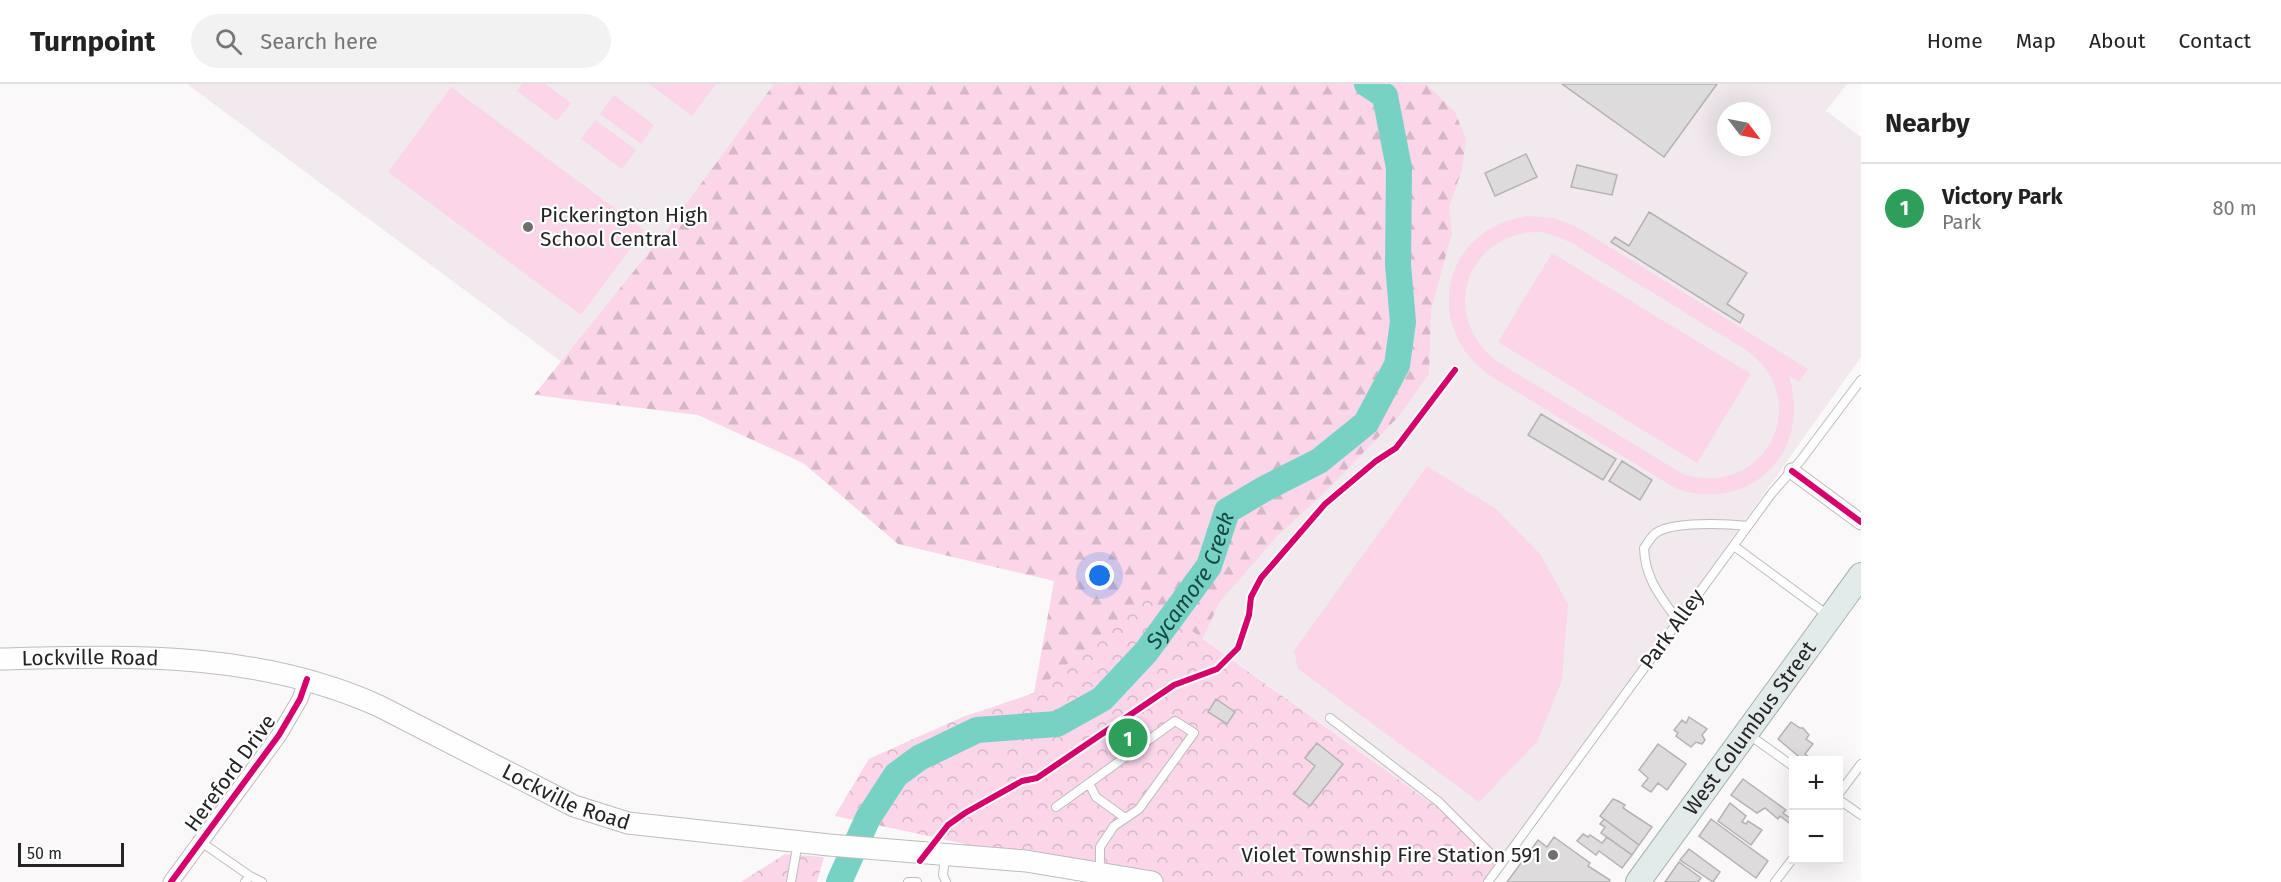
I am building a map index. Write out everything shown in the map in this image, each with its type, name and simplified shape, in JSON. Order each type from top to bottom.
[{"type":"main road","name":"West Columbus Street","points":[[1638,882],[1861,575]]},
{"type":"main road","name":"Lockville Road","points":[[0,659],[197,660],[238,664],[307,679],[348,692],[379,706],[587,812],[648,826],[828,845],[1026,861],[1099,877],[1152,882]]},
{"type":"street","points":[[1792,471],[1861,522]]},
{"type":"street","name":"Hereford Drive","points":[[171,882],[279,735],[300,699],[307,679]]},
{"type":"lane","name":"Park Alley","points":[[1488,882],[1748,526],[1861,380]]},
{"type":"lane","points":[[1678,621],[1659,594],[1645,566],[1644,548],[1656,533],[1663,530],[1710,523],[1748,526]]},
{"type":"lane","points":[[1734,546],[1831,616]]},
{"type":"lane","points":[[1330,718],[1439,802],[1501,864]]},
{"type":"lane","points":[[1056,807],[1175,720],[1194,733],[1139,808],[1114,826],[1100,847],[1099,877]]},
{"type":"lane","points":[[1746,733],[1789,763]]},
{"type":"lane","points":[[1843,791],[1861,764]]},
{"type":"lane","points":[[1089,783],[1096,797],[1125,818]]},
{"type":"lane","points":[[1843,800],[1861,815]]},
{"type":"lane","points":[[201,842],[248,879],[262,882]]},
{"type":"lane","points":[[791,882],[798,842]]},
{"type":"lane","points":[[945,854],[943,875],[946,882]]},
{"type":"lane","points":[[1775,882],[1789,864]]},
{"type":"lane","points":[[908,882],[917,882]]},
{"type":"shaded area","name":"Pickerington High School Central","points":[[187,84],[782,84],[571,369]]},
{"type":"shaded area","points":[[1358,84],[1847,84],[1826,111],[1861,137],[1861,357],[1506,857],[1161,608]]},
{"type":"green space","points":[[522,84],[546,84],[571,103],[557,121],[517,91]]},
{"type":"green space","points":[[649,84],[716,84],[692,116]]},
{"type":"green space","points":[[774,84],[1426,84],[1455,112],[1466,139],[1462,169],[1449,207],[1452,233],[1431,310],[1429,374],[1399,416],[1322,495],[1276,537],[1219,603],[1191,664],[924,835],[835,816],[869,759],[963,717],[1034,693],[1054,581],[898,544],[803,463],[698,415],[534,395],[667,230]]},
{"type":"green space","points":[[451,87],[644,230],[581,315],[388,172]]},
{"type":"green space","points":[[614,95],[654,125],[641,144],[600,114]]},
{"type":"green space","points":[[595,120],[636,150],[622,169],[581,139]]},
{"type":"green space","points":[[1527,216],[1554,218],[1579,228],[1808,369],[1799,382],[1789,376],[1794,403],[1792,429],[1784,451],[1770,470],[1752,484],[1730,492],[1705,494],[1677,489],[1489,375],[1468,355],[1454,331],[1449,306],[1451,282],[1460,259],[1476,239],[1498,224]],"holes":[[[1540,232],[1570,242],[1746,350],[1767,371],[1777,394],[1778,418],[1772,440],[1757,459],[1737,473],[1712,478],[1683,474],[1498,362],[1480,343],[1469,323],[1465,301],[1468,280],[1478,261],[1493,246],[1514,236]]]},
{"type":"green space","points":[[1552,253],[1751,374],[1697,463],[1498,342]]},
{"type":"green space","points":[[1427,466],[1496,509],[1540,554],[1568,604],[1562,680],[1537,742],[1479,802],[1298,669],[1294,651]]},
{"type":"green space","points":[[1145,597],[1506,857],[1488,882],[1152,882],[1067,867],[888,827],[898,821],[835,816],[869,759],[963,717],[1029,697]]},
{"type":"green space","points":[[785,854],[824,857],[817,882],[741,882]]},
{"type":"building","points":[[1562,84],[1717,84],[1664,157]]},
{"type":"building","points":[[1526,154],[1537,177],[1495,196],[1485,173]]},
{"type":"building","points":[[1577,165],[1617,175],[1612,195],[1571,187]]},
{"type":"building","points":[[1649,212],[1747,273],[1727,304],[1744,315],[1740,323],[1611,242],[1615,237],[1629,246]]},
{"type":"building","points":[[1541,414],[1616,459],[1603,480],[1528,435]]},
{"type":"building","points":[[1622,461],[1652,480],[1640,500],[1609,481]]},
{"type":"building","points":[[1216,699],[1235,712],[1227,724],[1208,712]]},
{"type":"building","points":[[1689,717],[1707,729],[1702,735],[1705,740],[1702,744],[1696,742],[1691,747],[1676,736],[1678,733],[1674,730],[1682,720],[1686,723]]},
{"type":"building","points":[[1791,722],[1803,728],[1809,735],[1806,739],[1813,744],[1805,754],[1808,756],[1798,756],[1778,739]]},
{"type":"building","points":[[1317,743],[1343,764],[1310,806],[1294,794],[1315,766],[1305,758]]},
{"type":"building","points":[[1658,744],[1686,764],[1667,790],[1658,783],[1651,792],[1642,786],[1648,778],[1639,770]]},
{"type":"building","points":[[1743,779],[1786,810],[1783,813],[1789,817],[1789,823],[1780,816],[1778,819],[1765,808],[1757,813],[1731,795]]},
{"type":"building","points":[[1613,799],[1625,805],[1623,808],[1652,827],[1639,845],[1600,816]]},
{"type":"building","points":[[1730,803],[1746,816],[1742,822],[1746,824],[1748,821],[1762,830],[1751,845],[1718,821]]},
{"type":"building","points":[[1604,819],[1639,845],[1632,855],[1601,833],[1605,827],[1600,824]]},
{"type":"building","points":[[1711,819],[1768,861],[1756,878],[1699,836]]},
{"type":"building","points":[[1583,834],[1588,837],[1590,835],[1602,843],[1607,837],[1632,855],[1622,868],[1599,851],[1596,855],[1577,841]]},
{"type":"building","name":"Violet Township Fire Station 591","points":[[1554,837],[1590,863],[1588,866],[1610,880],[1609,882],[1507,882],[1538,840],[1547,847]]},
{"type":"building","points":[[1689,849],[1720,872],[1713,882],[1680,860]]},
{"type":"building","points":[[1679,862],[1701,878],[1698,882],[1665,882]]},
{"type":"waterway","name":"Sycamore Creek","points":[[839,882],[868,818],[896,775],[919,758],[977,730],[1057,724],[1102,699],[1146,652],[1209,566],[1227,511],[1319,461],[1366,423],[1397,365],[1403,322],[1398,265],[1399,168],[1385,96],[1367,84]]},
{"type":"cycle path","points":[[920,861],[948,825],[965,813],[1022,781],[1037,778],[1174,685],[1217,669],[1238,648],[1249,615],[1251,597],[1261,578],[1325,504],[1376,461],[1396,448],[1455,370]]},
{"type":"cycle path","points":[[1792,471],[1861,522]]},
{"type":"cycle path","points":[[171,882],[279,735],[300,699],[307,679]]},
{"type":"place","name":"Pickerington High School Central","points":[[528,227]]},
{"type":"place","name":"Victory Park","points":[[1128,738]]},
{"type":"place","name":"Violet Township Fire Station 591","points":[[1553,855]]}]
